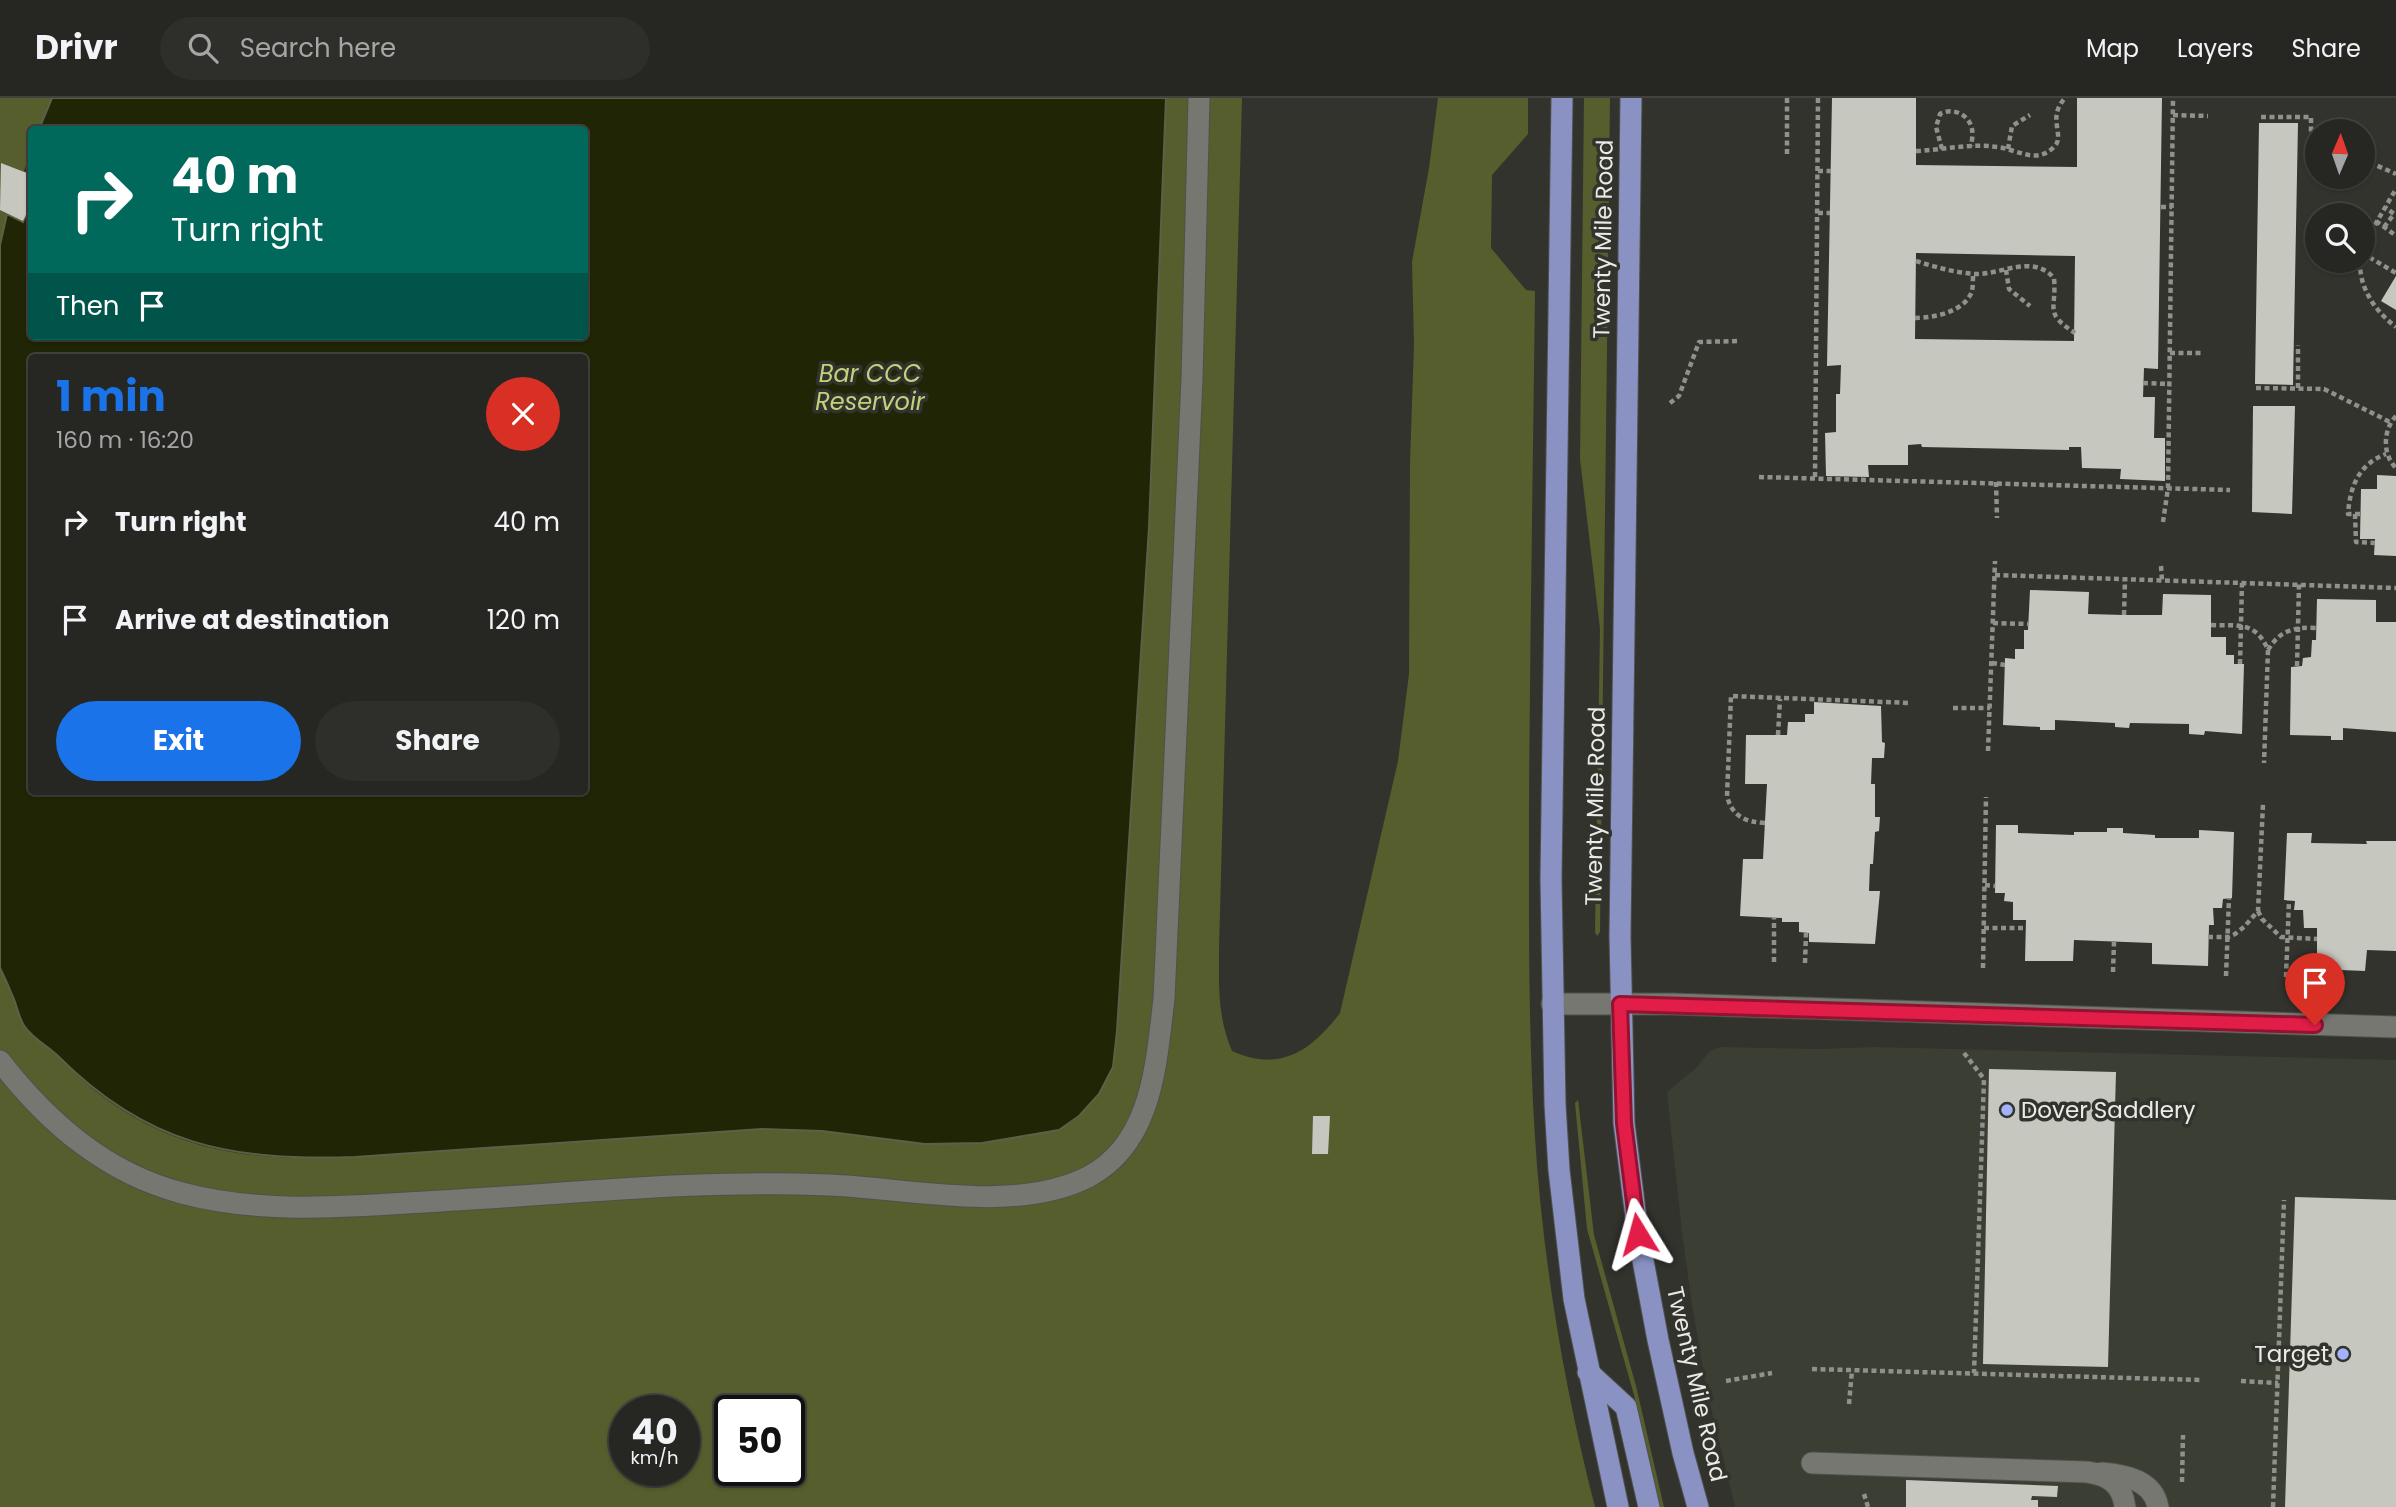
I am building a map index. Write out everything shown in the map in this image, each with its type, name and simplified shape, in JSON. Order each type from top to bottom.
[{"type":"main road","name":"Twenty Mile Road","points":[[1562,98],[1551,879],[1552,1004],[1559,1170],[1574,1299],[1618,1507]]},
{"type":"main road","name":"Twenty Mile Road","points":[[1631,98],[1620,1004],[1624,1123],[1638,1234],[1683,1453],[1698,1507]]},
{"type":"main road","points":[[1588,1372],[1626,1407],[1649,1507]]},
{"type":"street","points":[[0,1061],[38,1107],[69,1136],[99,1157],[128,1174],[183,1194],[238,1203],[371,1205],[727,1182],[831,1185],[996,1197],[1031,1195],[1061,1188],[1090,1176],[1115,1158],[1133,1136],[1145,1109],[1164,999],[1192,379],[1199,98]]},
{"type":"street","points":[[1552,1004],[2396,1027]]},
{"type":"street","points":[[1812,1464],[2120,1474],[2138,1480],[2152,1493],[2158,1507]]},
{"type":"street","points":[[2087,1472],[2108,1478],[2118,1485],[2124,1507]]},
{"type":"path","points":[[1787,98],[1787,157]]},
{"type":"path","points":[[1815,477],[1818,98]]},
{"type":"path","points":[[1916,151],[1971,146],[2008,149],[2018,154],[2040,156],[2056,145],[2059,139],[2055,123],[2056,113],[2065,98]]},
{"type":"path","points":[[2163,522],[2168,488],[2173,98]]},
{"type":"path","points":[[1942,149],[1936,127],[1940,114],[1947,110],[1954,110],[1970,123],[1973,131],[1971,146]]},
{"type":"path","points":[[2008,149],[2012,126],[2030,115]]},
{"type":"path","points":[[2173,116],[2208,116]]},
{"type":"path","points":[[2261,117],[2311,119]]},
{"type":"path","points":[[2375,165],[2396,174]]},
{"type":"path","points":[[1818,170],[1831,171]]},
{"type":"path","points":[[2395,235],[2376,221],[2396,189]]},
{"type":"path","points":[[2161,207],[2172,208]]},
{"type":"path","points":[[2384,227],[2394,214],[2385,207]]},
{"type":"path","points":[[1818,213],[1830,213]]},
{"type":"path","points":[[1916,261],[1973,274],[2028,265],[2051,274],[2055,286],[2054,316],[2059,323],[2075,333]]},
{"type":"path","points":[[2375,261],[2396,273]]},
{"type":"path","points":[[2006,270],[2009,289],[2030,306]]},
{"type":"path","points":[[2361,273],[2368,296],[2383,316],[2396,327]]},
{"type":"path","points":[[1915,318],[1945,314],[1959,305],[1972,291],[1973,274]]},
{"type":"path","points":[[1670,403],[1679,396],[1699,342],[1740,341]]},
{"type":"path","points":[[2298,345],[2298,388]]},
{"type":"path","points":[[2170,353],[2202,353]]},
{"type":"path","points":[[2143,383],[2170,384]]},
{"type":"path","points":[[2256,388],[2324,389],[2390,422]]},
{"type":"path","points":[[2396,415],[2390,422],[2386,445],[2386,454],[2396,468]]},
{"type":"path","points":[[2375,543],[2356,542],[2358,514],[2348,514],[2355,480],[2371,462],[2386,454]]},
{"type":"path","points":[[1759,477],[2230,490]]},
{"type":"path","points":[[1996,482],[1997,518]]},
{"type":"path","points":[[1988,751],[1996,561]]},
{"type":"path","points":[[2161,566],[2162,581]]},
{"type":"path","points":[[1995,575],[2396,588]]},
{"type":"path","points":[[2124,615],[2125,579]]},
{"type":"path","points":[[2240,664],[2242,583]]},
{"type":"path","points":[[2297,666],[2299,584]]},
{"type":"path","points":[[1993,623],[2028,624]]},
{"type":"path","points":[[2211,625],[2249,627],[2262,637],[2268,650],[2264,763]]},
{"type":"path","points":[[2268,650],[2278,636],[2298,627],[2316,628]]},
{"type":"path","points":[[1992,663],[2004,665]]},
{"type":"path","points":[[1765,823],[1739,817],[1729,804],[1727,796],[1731,696],[1911,703]]},
{"type":"path","points":[[1777,735],[1780,699]]},
{"type":"path","points":[[1953,708],[1990,708]]},
{"type":"path","points":[[1983,968],[1986,796]]},
{"type":"path","points":[[2208,937],[2228,937],[2244,927],[2258,911],[2263,804]]},
{"type":"path","points":[[1985,885],[1995,886]]},
{"type":"path","points":[[2227,976],[2229,898]]},
{"type":"path","points":[[2286,977],[2289,900]]},
{"type":"path","points":[[2258,911],[2281,937],[2317,939]]},
{"type":"path","points":[[1773,962],[1774,918]]},
{"type":"path","points":[[1984,928],[2026,928]]},
{"type":"path","points":[[1805,963],[1806,933]]},
{"type":"path","points":[[2113,972],[2114,942]]},
{"type":"path","points":[[1964,1053],[1984,1079],[1974,1373]]},
{"type":"path","points":[[2273,1507],[2284,1199]]},
{"type":"path","points":[[1812,1369],[2200,1380]]},
{"type":"path","points":[[1849,1404],[1852,1370]]},
{"type":"path","points":[[1726,1381],[1772,1373]]},
{"type":"path","points":[[2241,1381],[2278,1383]]},
{"type":"path","points":[[2182,1495],[2183,1435]]},
{"type":"shaded area","points":[[0,98],[52,98],[40,126],[28,126],[28,160],[24,171],[28,173],[28,210],[23,222],[7,215],[0,245]]},
{"type":"shaded area","points":[[1166,98],[1242,98],[1219,988],[1221,1013],[1232,1051],[1265,1060],[1293,1054],[1306,1047],[1318,1038],[1340,1013],[1398,761],[1409,674],[1410,463],[1414,344],[1412,262],[1438,98],[1528,98],[1528,134],[1492,175],[1491,248],[1526,290],[1535,291],[1529,807],[1529,972],[1533,1096],[1543,1231],[1556,1324],[1595,1507],[0,1507],[0,968],[37,1031],[87,1084],[116,1106],[181,1139],[216,1149],[285,1158],[355,1157],[762,1129],[822,1131],[925,1144],[982,1143],[1059,1130],[1079,1117],[1099,1094],[1113,1067],[1149,527]]},
{"type":"shaded area","points":[[1584,98],[1610,98],[1600,932],[1597,936],[1600,629],[1580,459]]},
{"type":"shaded area","points":[[1721,1047],[1873,1047],[2396,1060],[2396,1507],[1735,1507],[1707,1392],[1692,1305],[1667,1092],[1696,1068],[1710,1051]]},
{"type":"shaded area","points":[[1578,1100],[1594,1235],[1636,1386],[1664,1507],[1659,1507],[1634,1395],[1587,1229],[1575,1103]]},
{"type":"water","name":"Bar CCC Reservoir","points":[[52,98],[1166,98],[1149,527],[1117,1031],[1113,1067],[1099,1094],[1079,1116],[1059,1130],[982,1143],[925,1144],[822,1131],[762,1129],[355,1157],[310,1157],[269,1156],[193,1142],[124,1110],[91,1086],[25,1027],[0,968],[0,245],[7,214],[23,222],[28,210],[28,340],[588,340],[588,126],[40,126]]},
{"type":"building","points":[[1832,98],[1916,98],[1916,165],[2077,167],[2077,98],[2162,98],[2158,369],[2144,368],[2143,397],[2155,397],[2154,438],[2165,438],[2165,481],[2120,479],[2121,469],[2082,468],[2081,447],[2069,447],[2069,450],[1922,447],[1921,444],[1908,445],[1908,465],[1868,465],[1869,477],[1826,476],[1825,433],[1836,432],[1836,394],[1840,394],[1841,365],[1827,366]],"holes":[[[1916,253],[2075,256],[2074,341],[1915,339]]]},
{"type":"building","points":[[2259,123],[2298,123],[2293,385],[2255,384]]},
{"type":"building","points":[[1,163],[28,173],[28,210],[23,221],[0,210]]},
{"type":"building","points":[[2396,276],[2396,310],[2381,301]]},
{"type":"building","points":[[2253,406],[2295,406],[2292,514],[2252,512]]},
{"type":"building","points":[[2377,475],[2396,476],[2396,556],[2374,555],[2375,539],[2360,539],[2361,489],[2377,489]]},
{"type":"building","points":[[2030,590],[2089,592],[2088,614],[2124,615],[2162,615],[2163,594],[2211,595],[2211,637],[2226,637],[2226,655],[2234,655],[2234,664],[2244,664],[2242,734],[2205,731],[2204,735],[2189,734],[2189,724],[2130,723],[2129,728],[2115,727],[2115,723],[2055,720],[2055,730],[2003,725],[2005,658],[2015,659],[2015,649],[2024,649]]},
{"type":"building","points":[[2317,599],[2376,600],[2376,622],[2396,622],[2396,732],[2343,728],[2343,740],[2331,740],[2331,736],[2290,735],[2291,667],[2302,666],[2303,658],[2311,657],[2312,640],[2316,640]]},
{"type":"building","points":[[1814,702],[1881,706],[1884,758],[1872,758],[1871,784],[1875,784],[1875,817],[1880,817],[1879,831],[1875,832],[1873,864],[1870,864],[1869,891],[1880,891],[1875,944],[1809,942],[1809,933],[1799,932],[1799,922],[1782,922],[1782,918],[1740,916],[1743,859],[1763,859],[1767,784],[1745,784],[1746,735],[1787,735],[1788,722],[1805,722],[1805,714],[1814,714]]},
{"type":"building","points":[[1996,825],[2018,825],[2018,833],[2074,835],[2074,832],[2107,832],[2107,828],[2123,828],[2123,833],[2155,835],[2155,838],[2199,838],[2199,830],[2234,832],[2232,898],[2223,899],[2222,908],[2213,908],[2214,925],[2209,925],[2208,966],[2152,964],[2152,943],[2074,940],[2073,961],[2025,961],[2026,920],[2013,920],[2013,902],[2004,901],[2005,893],[1995,893]]},
{"type":"building","points":[[2287,833],[2312,833],[2311,843],[2367,844],[2366,841],[2396,841],[2396,951],[2367,950],[2365,971],[2317,969],[2317,928],[2304,928],[2303,910],[2294,910],[2295,901],[2284,900]]},
{"type":"building","points":[[1989,1069],[2116,1072],[2108,1367],[1983,1364]]},
{"type":"building","points":[[1313,1116],[1330,1116],[1328,1154],[1312,1154]]},
{"type":"building","name":"Target","points":[[2295,1197],[2396,1200],[2396,1507],[2285,1507]]},
{"type":"building","points":[[1906,1480],[2058,1486],[2057,1497],[2032,1496],[2031,1500],[2038,1500],[2038,1507],[1906,1507]]},
{"type":"place","name":"Dover Saddlery","points":[[2007,1110]]},
{"type":"place","name":"Target","points":[[2343,1354]]},
{"type":"route","points":[[1638,1234],[1624,1123],[1620,1004],[2315,1025]]}]
